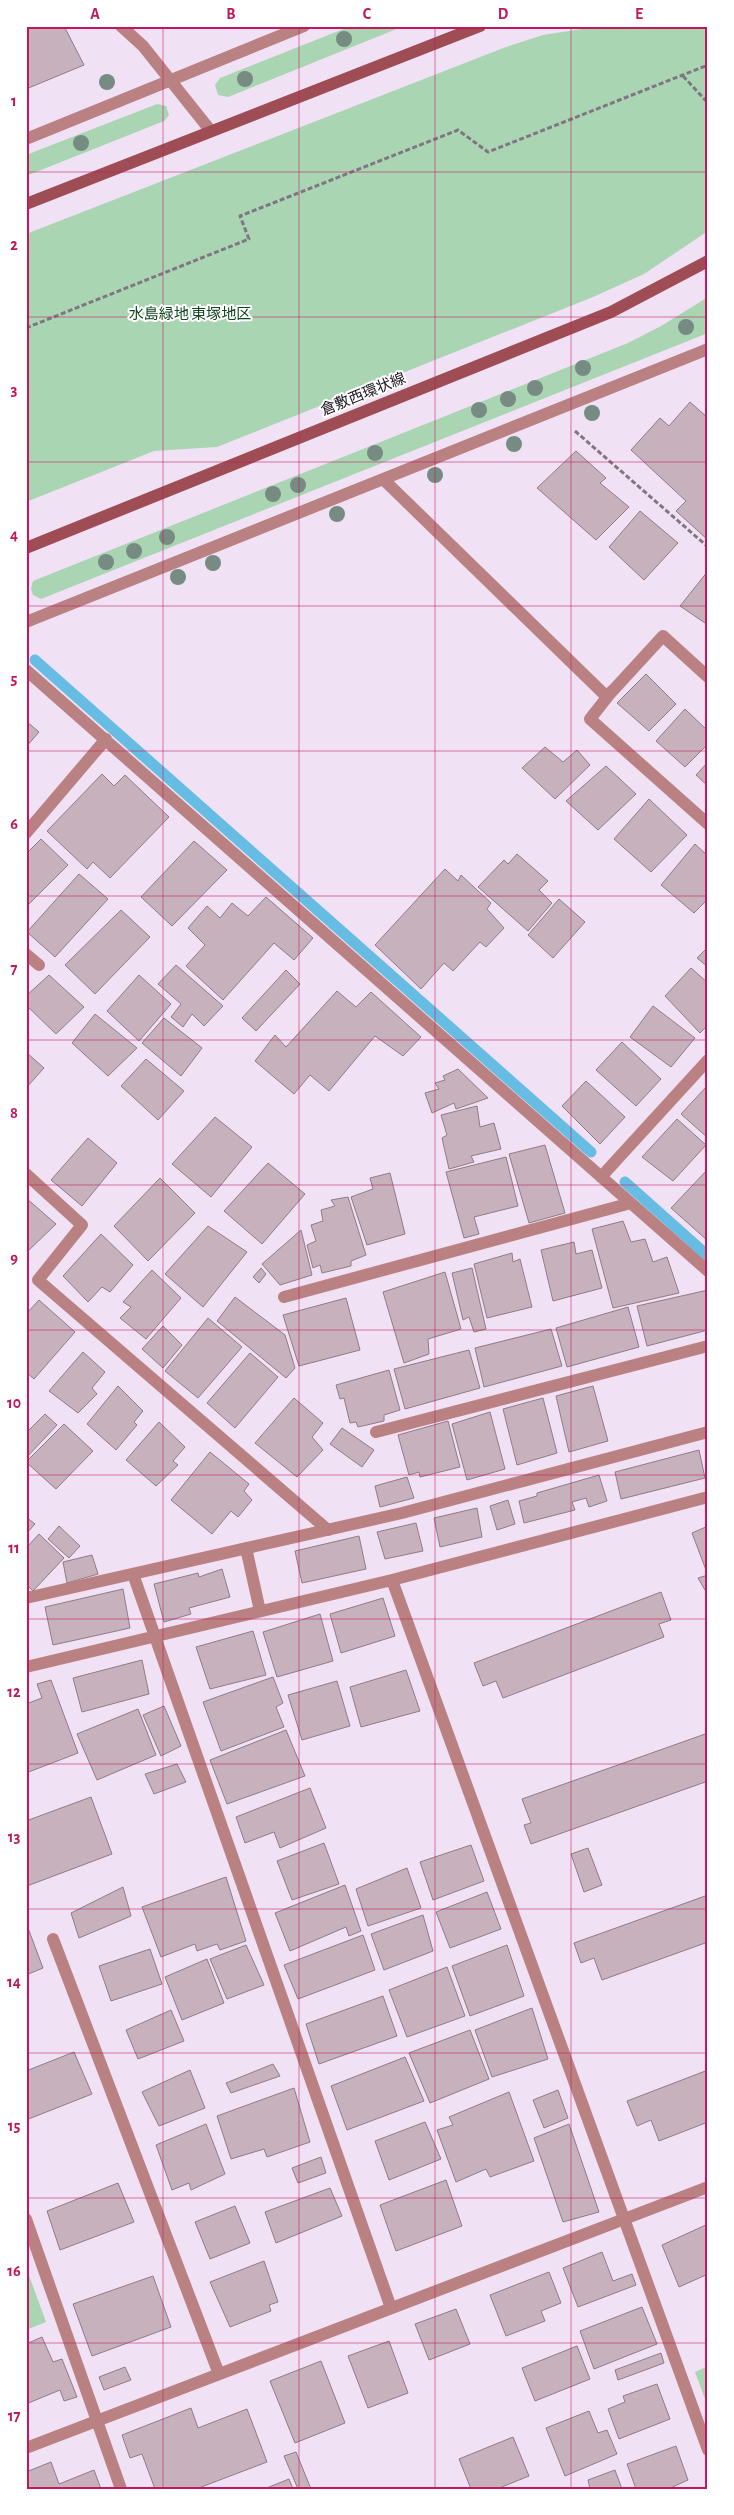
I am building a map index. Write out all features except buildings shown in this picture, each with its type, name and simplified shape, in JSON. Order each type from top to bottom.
[{"type":"main road","points":[[26,204],[210,130],[480,26]]},
{"type":"main road","name":"倉敷西環状線","points":[[26,548],[611,312],[708,261]]},
{"type":"street","points":[[121,26],[143,46],[210,130]]},
{"type":"street","points":[[26,139],[171,82],[283,30],[304,26]]},
{"type":"street","points":[[26,622],[708,349]]},
{"type":"street","points":[[383,480],[607,697],[663,636],[708,677]]},
{"type":"street","points":[[26,670],[708,1271]]},
{"type":"street","points":[[612,691],[590,720],[708,824]]},
{"type":"street","points":[[26,834],[106,739]]},
{"type":"street","points":[[26,954],[40,965]]},
{"type":"street","points":[[601,1177],[708,1060]]},
{"type":"street","points":[[26,1174],[82,1225],[38,1280],[328,1530]]},
{"type":"street","points":[[284,1297],[631,1203]]},
{"type":"street","points":[[376,1432],[708,1346]]},
{"type":"street","points":[[26,1598],[402,1512],[708,1432]]},
{"type":"street","points":[[26,1667],[392,1580],[708,1498]]},
{"type":"street","points":[[246,1548],[260,1611]]},
{"type":"street","points":[[133,1574],[391,2308]]},
{"type":"street","points":[[392,1580],[622,2219],[708,2450]]},
{"type":"street","points":[[53,1939],[219,2374]]},
{"type":"street","points":[[26,2448],[708,2187]]},
{"type":"street","points":[[26,2219],[121,2489]]},
{"type":"path","points":[[26,328],[249,239],[240,216],[458,130],[488,152],[708,66]]},
{"type":"path","points":[[683,76],[708,103]]},
{"type":"path","points":[[575,431],[708,547]]},
{"type":"green space","points":[[351,26],[404,26],[228,97],[218,95],[215,85],[220,78]]},
{"type":"green space","name":"水島緑地 東塚地区","points":[[601,26],[708,26],[708,231],[644,274],[593,297],[217,447],[154,451],[26,502],[26,234],[506,47],[543,35]]},
{"type":"green space","points":[[157,104],[166,106],[169,115],[164,121],[26,176],[26,155]]},
{"type":"green space","points":[[708,297],[708,333],[41,599],[33,595],[31,589],[33,581],[628,343],[661,326]]},
{"type":"green space","points":[[26,2267],[46,2322],[26,2330]]},
{"type":"green space","points":[[708,2366],[708,2407],[695,2372]]},
{"type":"waterway","points":[[35,660],[591,1152]]},
{"type":"waterway","points":[[625,1182],[708,1256]]}]
